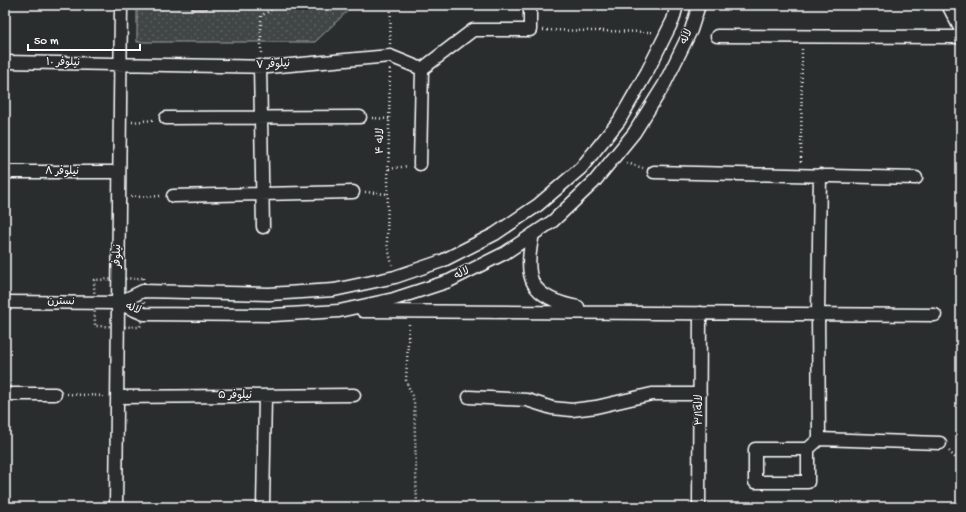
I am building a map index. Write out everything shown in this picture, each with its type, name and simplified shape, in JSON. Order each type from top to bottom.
[{"type":"street","name":"نیلوفر","points":[[116,507],[121,5]]},
{"type":"street","points":[[420,164],[422,69],[473,30],[530,30],[530,5]]},
{"type":"street","name":"لاله","points":[[118,303],[143,291],[276,294],[334,290],[395,277],[442,261],[495,234],[538,206],[581,168],[619,121],[647,72],[667,32],[677,5]]},
{"type":"street","name":"لاله","points":[[118,303],[144,314],[273,315],[339,311],[394,300],[449,281],[505,253],[553,221],[594,182],[634,133],[664,85],[691,30],[698,5]]},
{"type":"street","points":[[948,5],[961,30]]},
{"type":"street","points":[[717,36],[961,37]]},
{"type":"street","name":"نیلوفر ۷","points":[[120,64],[260,66],[390,56],[422,69]]},
{"type":"street","name":"نیلوفر ۱۰","points":[[5,62],[120,64]]},
{"type":"street","points":[[260,66],[263,227]]},
{"type":"street","points":[[166,118],[360,117]]},
{"type":"street","name":"نیلوفر ۸","points":[[5,172],[119,172]]},
{"type":"street","points":[[654,172],[916,178]]},
{"type":"street","points":[[819,439],[818,314],[820,175]]},
{"type":"street","points":[[174,196],[353,192]]},
{"type":"street","points":[[533,234],[528,273],[539,292],[558,303],[613,313]]},
{"type":"street","name":"نسترن","points":[[5,302],[118,303]]},
{"type":"street","points":[[339,311],[935,315]]},
{"type":"street","name":"لاله۳/۱","points":[[700,314],[700,507]]},
{"type":"street","points":[[5,394],[55,394]]},
{"type":"street","points":[[469,397],[527,400],[552,408],[572,410],[596,407],[652,394],[700,394]]},
{"type":"street","points":[[263,507],[265,396]]},
{"type":"street","name":"نیلوفر ۵","points":[[117,397],[354,396]]},
{"type":"street","points":[[808,449],[808,482],[755,482],[755,449],[808,449],[819,439],[940,443]]},
{"type":"path","points":[[260,66],[261,16],[279,5]]},
{"type":"path","name":"لاله ۴","points":[[391,5],[388,243],[395,277]]},
{"type":"path","points":[[530,30],[667,32]]},
{"type":"path","points":[[801,175],[802,36]]},
{"type":"path","points":[[360,117],[389,119]]},
{"type":"path","points":[[120,124],[166,118]]},
{"type":"path","points":[[613,158],[654,172]]},
{"type":"path","points":[[388,169],[420,164]]},
{"type":"path","points":[[353,192],[388,194]]},
{"type":"path","points":[[119,198],[174,196]]},
{"type":"path","points":[[409,311],[406,380],[414,401],[417,507]]},
{"type":"path","points":[[55,394],[117,397]]},
{"type":"path","points":[[940,443],[958,461],[960,507]]},
{"type":"shaded area","points":[[137,5],[354,5],[315,42],[137,42]]},
{"type":"building","points":[[192,5],[207,5],[207,9],[192,9]]}]
